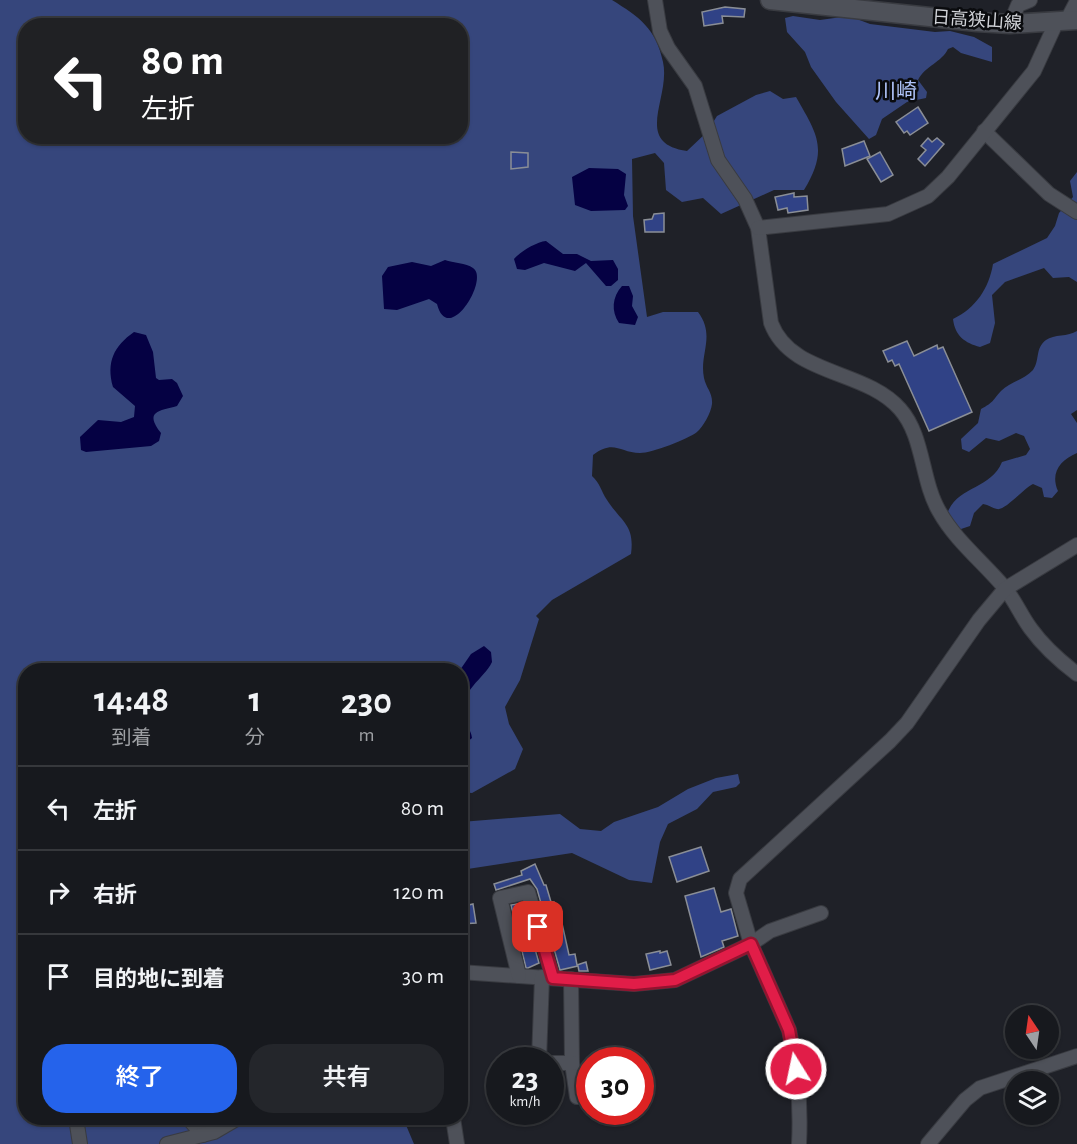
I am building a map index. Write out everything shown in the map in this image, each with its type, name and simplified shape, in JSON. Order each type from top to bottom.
[{"type":"main road","name":"日高狭山線","points":[[770,0],[1010,24],[1066,22]]},
{"type":"street","points":[[655,0],[660,31],[668,48],[694,86],[718,160],[748,205],[758,228],[771,323],[779,340],[798,356],[879,392],[900,409],[914,435],[926,480],[938,511],[969,550],[1005,589],[1031,629],[1048,649],[1077,674]]},
{"type":"street","points":[[1010,24],[1018,5],[1030,0]]},
{"type":"street","points":[[758,228],[888,214],[928,196],[948,177],[1034,71],[1077,1]]},
{"type":"street","points":[[984,131],[1049,194],[1077,212]]},
{"type":"street","points":[[800,1144],[800,1092],[789,1030],[751,944],[736,893],[740,879],[907,723],[979,620],[1005,589],[1077,545]]},
{"type":"street","points":[[519,976],[500,898],[528,891],[547,978],[540,1047]]},
{"type":"street","points":[[468,973],[634,984],[675,980],[751,944],[770,931],[821,913]]},
{"type":"street","points":[[572,979],[572,1063],[576,1090]]},
{"type":"street","points":[[928,1144],[965,1100],[980,1088],[1077,1056]]},
{"type":"street","points":[[564,1063],[572,1063]]},
{"type":"street","points":[[77,1125],[80,1144]]},
{"type":"street","points":[[194,1125],[203,1135]]},
{"type":"street","points":[[167,1144],[221,1130],[228,1125]]},
{"type":"street","points":[[454,1125],[457,1144]]},
{"type":"shaded area","points":[[0,0],[612,0],[638,18],[656,40],[663,62],[664,76],[657,129],[661,139],[671,146],[687,151],[707,132],[717,116],[756,95],[770,91],[783,99],[796,97],[814,132],[818,152],[812,176],[804,190],[774,190],[721,214],[703,198],[682,202],[666,190],[664,163],[655,153],[632,159],[633,216],[647,317],[663,312],[698,312],[706,329],[703,369],[712,404],[699,430],[678,442],[640,453],[612,447],[600,450],[593,455],[592,476],[629,530],[632,544],[631,554],[552,600],[536,616],[539,619],[520,680],[505,707],[509,724],[523,749],[515,769],[472,793],[468,793],[468,663],[18,663],[18,1125],[406,1125],[414,1144],[0,1144]]},
{"type":"shaded area","points":[[793,16],[820,20],[849,16],[870,24],[935,32],[950,31],[974,37],[992,47],[992,62],[961,53],[953,47],[948,49],[918,80],[927,92],[926,98],[907,102],[882,119],[876,135],[869,139],[836,102],[811,67],[805,52],[787,32],[785,18]]},
{"type":"shaded area","points":[[589,168],[618,169],[626,174],[624,195],[628,206],[625,210],[591,211],[575,205],[572,177]]},
{"type":"shaded area","points":[[1077,172],[1077,282],[1069,277],[1053,278],[1044,268],[1005,282],[992,295],[995,323],[990,343],[980,347],[965,341],[958,334],[953,319],[975,303],[985,289],[993,264],[1047,238],[1055,226],[1059,213],[1073,197],[1070,181]]},
{"type":"shaded area","points":[[546,241],[563,254],[577,254],[591,261],[613,260],[618,269],[618,280],[611,286],[606,286],[586,263],[575,271],[544,263],[525,270],[517,269],[514,259],[517,256],[533,245]]},
{"type":"shaded area","points":[[445,260],[470,266],[477,274],[472,296],[458,314],[450,318],[442,315],[437,304],[429,299],[397,310],[384,309],[382,276],[388,267],[412,262],[431,266]]},
{"type":"shaded area","points":[[622,286],[629,286],[633,296],[632,306],[638,317],[635,325],[619,323],[615,314],[615,299]]},
{"type":"shaded area","points":[[1077,331],[1077,410],[1071,414],[1077,423],[1077,453],[1066,459],[1058,468],[1055,478],[1058,491],[1052,498],[1044,497],[1042,488],[1033,484],[1000,509],[983,504],[974,513],[970,526],[958,530],[946,517],[950,507],[957,499],[989,478],[1002,462],[1026,455],[1030,449],[1024,436],[1016,433],[999,441],[986,438],[969,452],[962,449],[961,439],[978,423],[981,409],[991,403],[1005,388],[1033,370],[1039,350],[1046,340]]},
{"type":"shaded area","points":[[134,332],[146,335],[153,352],[156,378],[159,380],[172,379],[177,383],[183,396],[177,406],[160,411],[154,416],[156,426],[161,433],[159,441],[151,446],[86,452],[81,450],[80,437],[98,420],[121,422],[134,417],[135,406],[113,387],[111,362],[121,343]]},
{"type":"shaded area","points":[[484,646],[491,652],[492,662],[468,694],[468,663],[465,663],[471,654]]},
{"type":"shaded area","points":[[468,726],[470,732],[472,738],[468,741]]},
{"type":"shaded area","points":[[738,774],[740,783],[736,787],[713,792],[697,809],[668,824],[660,842],[652,883],[629,880],[572,853],[468,869],[468,821],[560,814],[580,829],[601,831],[614,822],[658,807],[688,789],[716,778]]},
{"type":"building","points":[[725,7],[745,9],[744,17],[722,16],[723,23],[704,26],[702,12]]},
{"type":"building","points":[[918,107],[928,123],[910,135],[907,131],[904,133],[896,122]]},
{"type":"building","points":[[928,138],[932,142],[937,138],[944,144],[925,166],[918,159],[926,150],[921,146]]},
{"type":"building","points":[[864,141],[870,156],[845,166],[842,149]]},
{"type":"building","points":[[511,152],[528,153],[528,167],[511,169]]},
{"type":"building","points":[[880,152],[893,175],[881,182],[867,159]]},
{"type":"building","points":[[794,193],[794,197],[807,196],[808,210],[788,213],[787,208],[778,210],[775,197]]},
{"type":"building","points":[[664,213],[664,232],[645,232],[644,220],[652,219],[654,214]]},
{"type":"building","points":[[907,341],[914,356],[937,345],[938,349],[943,347],[972,412],[929,431],[899,364],[895,366],[892,360],[888,362],[883,351]]},
{"type":"building","points":[[701,847],[709,871],[677,882],[669,857]]},
{"type":"building","points":[[535,864],[546,885],[551,902],[554,902],[558,920],[561,919],[569,955],[575,954],[577,965],[586,962],[588,971],[579,971],[578,966],[560,970],[537,889],[530,879],[496,890],[494,884],[522,875],[521,871]]},
{"type":"building","points":[[714,888],[721,912],[731,909],[738,936],[722,941],[724,947],[701,957],[685,896]]},
{"type":"building","points":[[522,903],[539,963],[528,968],[526,968],[511,905]]},
{"type":"building","points":[[473,904],[476,923],[468,924],[468,905]]},
{"type":"building","points":[[660,951],[660,953],[667,951],[671,965],[650,970],[646,954]]},
{"type":"district","name":"川崎","points":[[896,91]]},
{"type":"route","points":[[538,927],[553,978],[634,984],[675,980],[751,944],[789,1030],[796,1069]]}]
